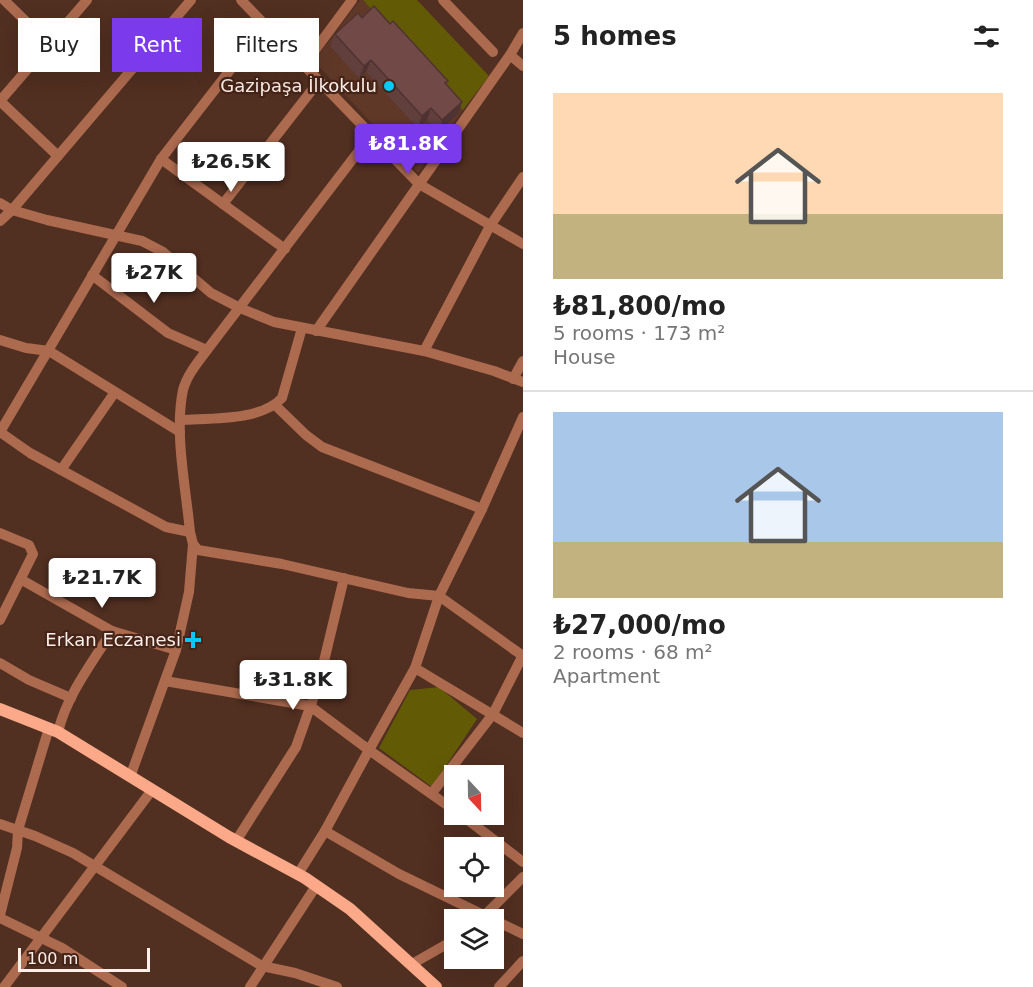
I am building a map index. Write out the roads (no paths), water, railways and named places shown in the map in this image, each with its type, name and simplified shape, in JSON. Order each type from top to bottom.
[{"type":"main road","points":[[0,709],[54,730],[236,841],[298,874],[350,909],[436,987]]},
{"type":"street","points":[[4,0],[22,18]]},
{"type":"street","points":[[71,18],[87,0]]},
{"type":"street","points":[[0,221],[12,210],[191,0]]},
{"type":"street","points":[[241,0],[258,18]]},
{"type":"street","points":[[443,0],[493,52]]},
{"type":"street","points":[[319,43],[348,2]]},
{"type":"street","points":[[316,331],[510,56],[523,33]]},
{"type":"street","points":[[510,56],[523,66]]},
{"type":"street","points":[[25,72],[0,101],[58,156]]},
{"type":"street","points":[[190,531],[166,527],[30,453],[0,432],[161,159],[229,72]]},
{"type":"street","points":[[311,72],[419,184],[523,244]]},
{"type":"street","points":[[223,204],[319,81]]},
{"type":"street","points":[[130,777],[176,650],[189,592],[193,544],[180,426],[184,389],[192,371],[207,350],[371,135]]},
{"type":"street","points":[[161,159],[285,249]]},
{"type":"street","points":[[424,351],[490,226],[523,177]]},
{"type":"street","points":[[0,203],[12,210],[47,220],[142,241],[163,252],[211,293],[274,322],[424,351],[518,380],[523,361]]},
{"type":"street","points":[[92,275],[168,333],[207,350]]},
{"type":"street","points":[[0,340],[26,348],[49,351],[115,392],[180,426],[265,411],[275,405],[282,398],[302,328]]},
{"type":"street","points":[[61,470],[115,392]]},
{"type":"street","points":[[275,405],[322,447],[482,508]]},
{"type":"street","points":[[298,874],[325,831],[416,668],[439,596],[523,417]]},
{"type":"street","points":[[0,533],[29,545],[33,554],[0,621]]},
{"type":"street","points":[[193,544],[198,550],[282,564],[408,593],[439,596],[523,656],[493,714],[432,793]]},
{"type":"street","points":[[236,841],[296,747],[319,682],[344,578]]},
{"type":"street","points":[[22,580],[112,631],[176,650]]},
{"type":"street","points":[[112,631],[54,730],[18,830],[17,848],[0,917],[89,964],[122,987]]},
{"type":"street","points":[[0,663],[29,680],[71,698]]},
{"type":"street","points":[[416,668],[523,733]]},
{"type":"street","points":[[165,681],[310,706],[444,802]]},
{"type":"street","points":[[4,987],[152,790]]},
{"type":"street","points":[[0,824],[73,853],[262,966],[295,973],[337,987]]},
{"type":"street","points":[[474,825],[523,862]]},
{"type":"street","points":[[325,831],[399,874],[467,909]]},
{"type":"street","points":[[491,909],[523,877]]},
{"type":"street","points":[[250,987],[316,886]]},
{"type":"street","points":[[504,926],[523,934]]},
{"type":"street","points":[[412,964],[444,946]]},
{"type":"street","points":[[499,987],[523,961]]},
{"type":"place","name":"Gazipaşa İlkokulu","points":[[389,86]]},
{"type":"place","name":"Erkan Eczanesi","points":[[193,640]]}]
